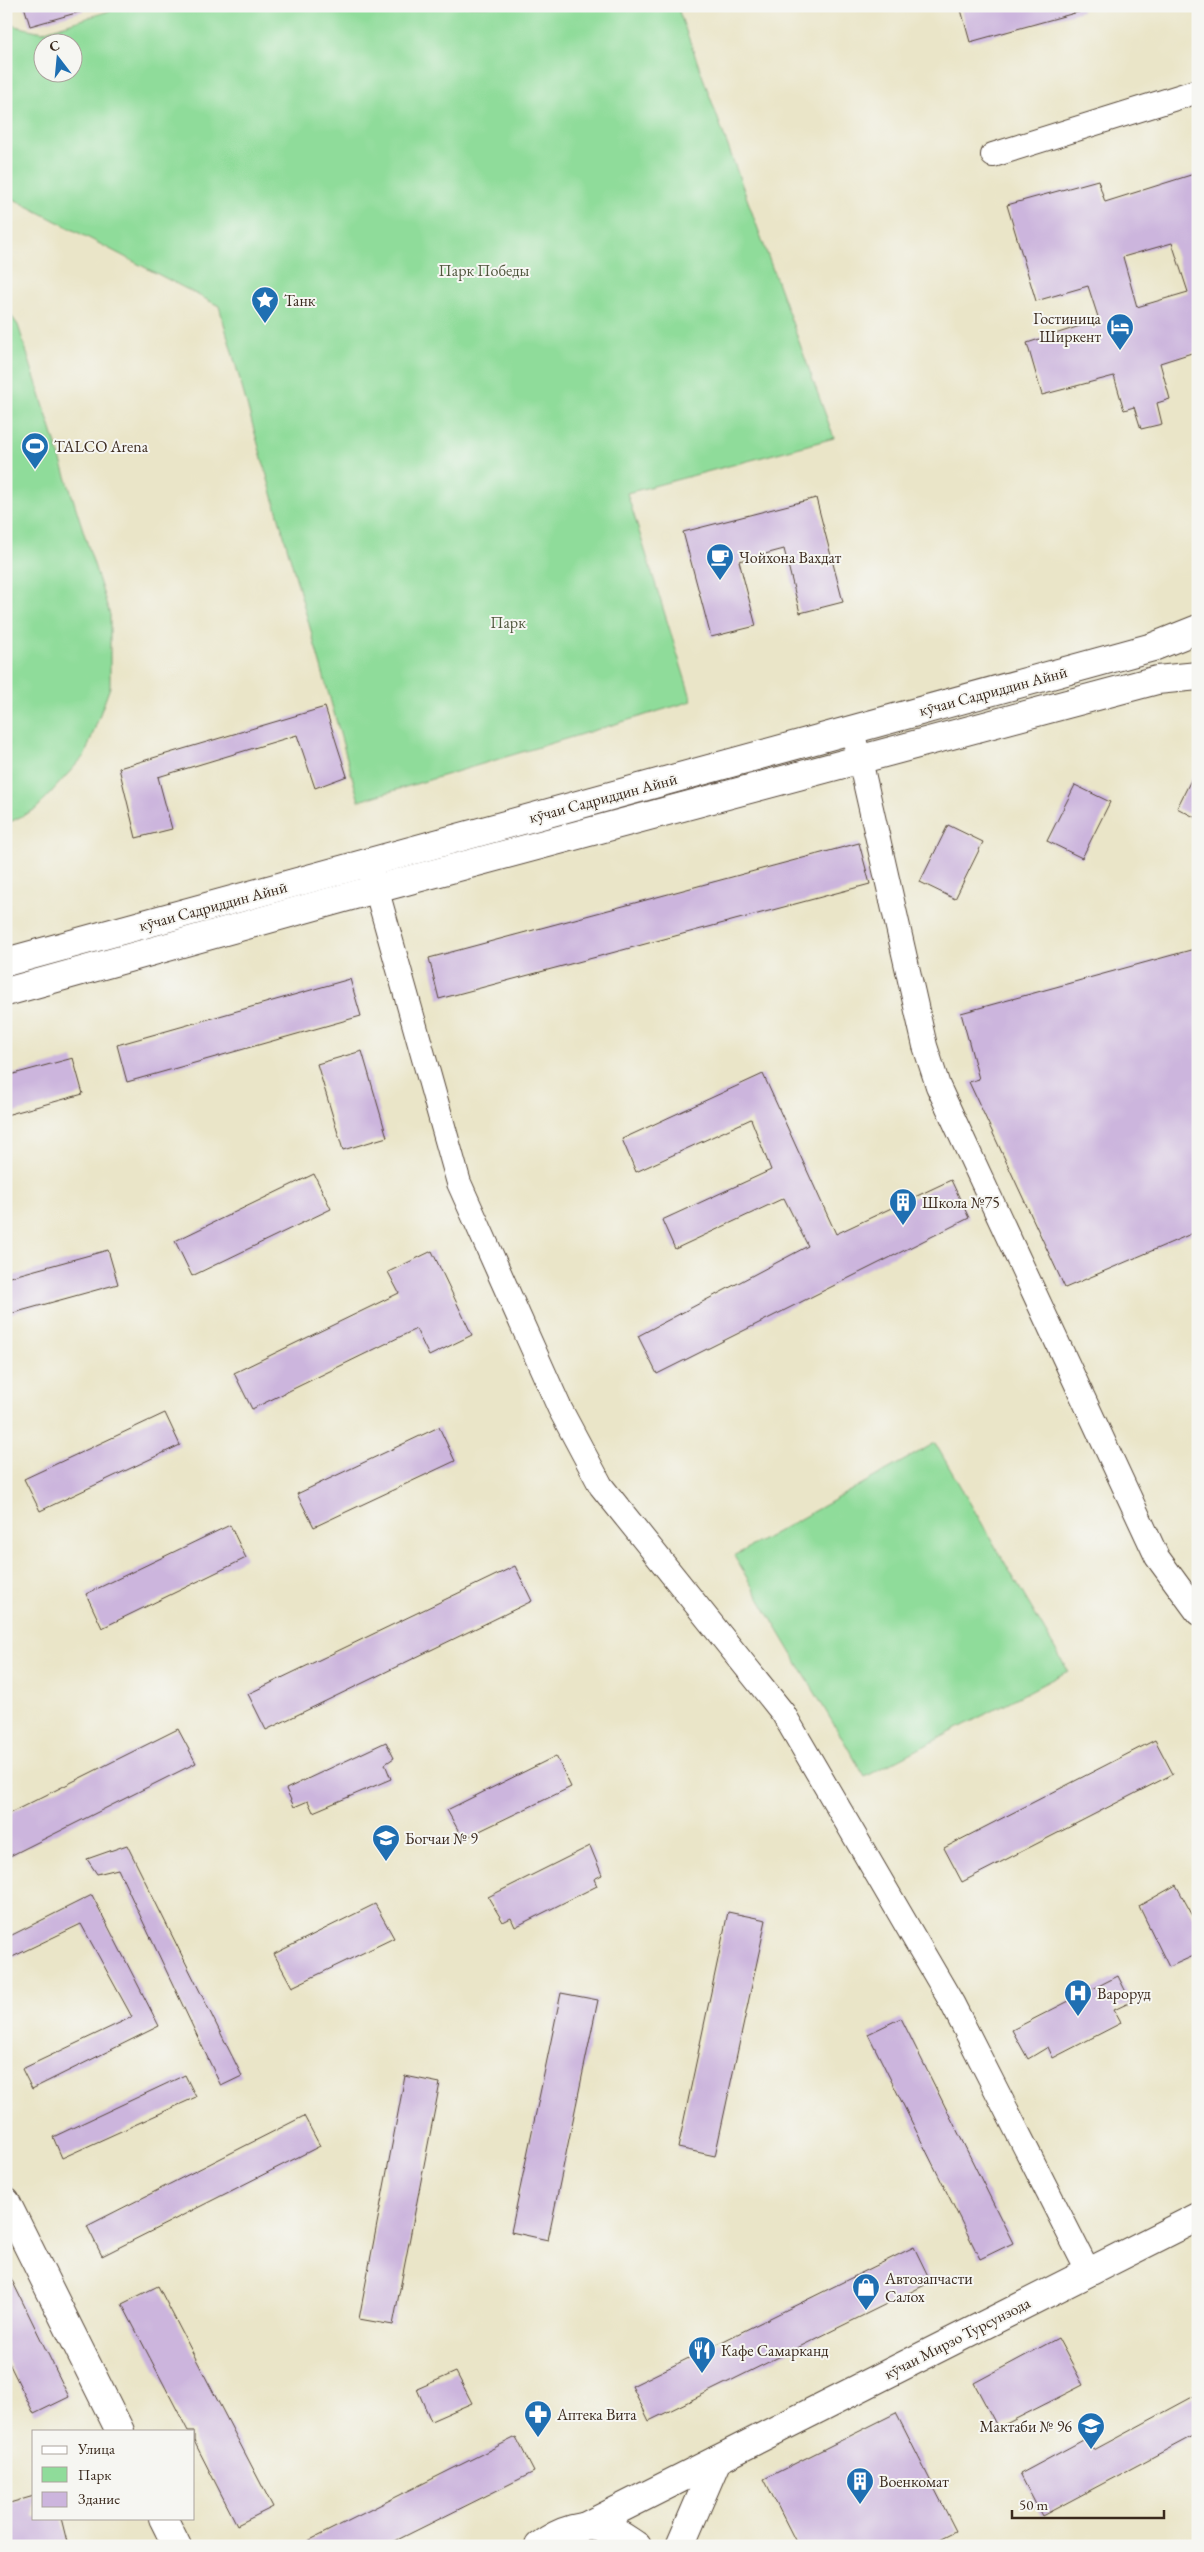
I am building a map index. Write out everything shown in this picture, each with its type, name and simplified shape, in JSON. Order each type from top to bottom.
[{"type":"street","points":[[993,155],[1198,91]]},
{"type":"street","name":"кӯчаи Садриддин Айнӣ","points":[[6,992],[372,876],[851,729],[1153,647],[1198,629]]},
{"type":"street","name":"кӯчаи Садриддин Айнӣ","points":[[6,962],[860,760],[1156,680],[1198,676]]},
{"type":"street","points":[[851,729],[860,760],[925,1046],[938,1086],[1156,1557],[1194,1602]]},
{"type":"street","points":[[372,876],[459,1183],[560,1409],[602,1486],[783,1713],[952,2003],[1088,2271]]},
{"type":"street","points":[[6,2202],[120,2430]]},
{"type":"street","name":"кӯчаи Мирзо Турсунзода","points":[[539,2545],[561,2532],[586,2526],[1198,2216]]},
{"type":"street","points":[[680,2546],[717,2460]]},
{"type":"street","points":[[164,2520],[177,2546]]},
{"type":"street","name":"кӯчаи Мирзо Турсунзода","points":[[586,2526],[610,2530],[637,2546]]},
{"type":"green space","name":"Парк Победы","points":[[125,6],[677,6],[834,438],[627,493],[692,701],[359,801],[219,306],[6,195],[6,24],[42,32]]},
{"type":"green space","name":"TALCO Arena","points":[[6,309],[18,325],[110,615],[110,687],[85,755],[36,809],[6,824]]},
{"type":"green space","points":[[935,1443],[1068,1671],[865,1777],[734,1556]]},
{"type":"building","points":[[24,6],[83,6],[83,11],[30,26]]},
{"type":"building","points":[[960,6],[1081,6],[1082,11],[970,42]]},
{"type":"building","points":[[1194,174],[1198,187],[1198,351],[1160,363],[1170,399],[1157,403],[1162,424],[1141,429],[1134,407],[1124,410],[1114,376],[1042,395],[1027,343],[1099,320],[1088,286],[1036,301],[1007,205],[1098,180],[1105,202]],"holes":[[[1172,243],[1188,292],[1137,307],[1123,257]]]},
{"type":"building","name":"Чойхона Вахдат","points":[[816,498],[843,602],[800,613],[784,549],[739,561],[756,626],[711,637],[683,532]]},
{"type":"building","points":[[325,707],[347,776],[315,788],[297,735],[158,777],[172,829],[136,838],[119,768]]},
{"type":"building","points":[[1198,766],[1198,819],[1177,808]]},
{"type":"building","points":[[1075,785],[1110,802],[1082,858],[1047,841]]},
{"type":"building","points":[[948,825],[983,842],[955,899],[920,882]]},
{"type":"building","points":[[859,843],[870,884],[439,999],[429,958]]},
{"type":"building","points":[[1198,948],[1198,1231],[1065,1288],[969,1082],[979,1079],[961,1013]]},
{"type":"building","points":[[350,979],[361,1016],[127,1082],[117,1045]]},
{"type":"building","points":[[362,1051],[387,1137],[343,1150],[317,1064]]},
{"type":"building","points":[[73,1058],[83,1094],[6,1115],[6,1076]]},
{"type":"building","name":"Школа №75","points":[[763,1074],[836,1234],[951,1180],[969,1218],[657,1374],[638,1336],[808,1246],[784,1198],[675,1249],[662,1220],[771,1170],[751,1119],[636,1172],[622,1139]]},
{"type":"building","points":[[314,1174],[331,1209],[192,1276],[175,1241]]},
{"type":"building","points":[[108,1250],[118,1284],[6,1315],[6,1278]]},
{"type":"building","points":[[432,1251],[472,1335],[429,1356],[416,1329],[252,1409],[234,1373],[399,1293],[388,1272]]},
{"type":"building","points":[[165,1413],[180,1445],[40,1511],[24,1479]]},
{"type":"building","points":[[439,1427],[455,1461],[314,1527],[297,1494]]},
{"type":"building","points":[[230,1525],[246,1558],[102,1628],[86,1594]]},
{"type":"building","points":[[515,1566],[532,1601],[266,1730],[248,1694]]},
{"type":"building","points":[[178,1729],[196,1763],[6,1858],[6,1815]]},
{"type":"building","points":[[1155,1740],[1173,1774],[962,1882],[944,1848]]},
{"type":"building","points":[[386,1742],[394,1758],[385,1764],[391,1779],[313,1812],[308,1801],[294,1807],[286,1789]]},
{"type":"building","points":[[556,1756],[571,1787],[463,1839],[447,1810]]},
{"type":"building","points":[[127,1845],[242,2076],[221,2086],[118,1869],[97,1874],[87,1859]]},
{"type":"building","points":[[590,1846],[602,1875],[594,1879],[597,1886],[515,1927],[511,1918],[503,1922],[488,1897]]},
{"type":"building","points":[[1176,1885],[1198,1925],[1198,1954],[1169,1967],[1139,1906]]},
{"type":"building","points":[[92,1895],[159,2026],[32,2089],[22,2069],[132,2017],[81,1924],[6,1960],[6,1938]]},
{"type":"building","points":[[375,1904],[394,1938],[292,1987],[274,1954]]},
{"type":"building","points":[[728,1912],[766,1920],[715,2156],[678,2148]]},
{"type":"building","name":"Вароруд","points":[[1118,1976],[1131,2002],[1114,2010],[1121,2023],[1053,2058],[1048,2047],[1028,2059],[1012,2030]]},
{"type":"building","points":[[561,1993],[598,2000],[548,2240],[511,2232]]},
{"type":"building","points":[[901,2018],[1013,2243],[980,2259],[868,2034]]},
{"type":"building","points":[[185,2075],[196,2097],[62,2158],[53,2137]]},
{"type":"building","points":[[405,2076],[440,2083],[393,2325],[359,2319]]},
{"type":"building","points":[[304,2116],[320,2146],[102,2256],[87,2226]]},
{"type":"building","points":[[914,2247],[931,2282],[649,2421],[632,2386]]},
{"type":"building","points":[[6,2268],[69,2397],[34,2414],[6,2357]]},
{"type":"building","points":[[158,2286],[273,2507],[237,2525],[195,2443],[195,2430],[187,2430],[122,2304]]},
{"type":"building","points":[[1058,2338],[1083,2385],[998,2428],[974,2383]]},
{"type":"building","points":[[456,2372],[472,2403],[431,2421],[417,2389]]},
{"type":"building","points":[[1198,2394],[1198,2433],[1042,2516],[1020,2474],[1087,2438],[1094,2450]]},
{"type":"building","name":"Военкомат","points":[[896,2413],[956,2531],[926,2546],[798,2546],[764,2479]]},
{"type":"building","points":[[516,2437],[534,2472],[385,2546],[298,2546]]},
{"type":"building","points":[[32,2497],[32,2520],[62,2520],[68,2546],[11,2546],[6,2530],[6,2504]]},
{"type":"place","name":"Танк","points":[[265,324]]},
{"type":"place","name":"Гостиница Ширкент","points":[[1120,351]]},
{"type":"place","name":"TALCO Arena","points":[[35,470]]},
{"type":"place","name":"Чойхона Вахдат","points":[[720,581]]},
{"type":"place","name":"Школа №75","points":[[903,1226]]},
{"type":"place","name":"Богчаи № 9","points":[[386,1862]]},
{"type":"place","name":"Вароруд","points":[[1078,2017]]},
{"type":"place","name":"Автозапчасти Салох","points":[[866,2311]]},
{"type":"place","name":"Кафе Самарканд","points":[[702,2374]]},
{"type":"place","name":"Аптека Вита","points":[[538,2438]]},
{"type":"place","name":"Мактаби № 96","points":[[1091,2450]]},
{"type":"place","name":"Военкомат","points":[[860,2505]]},
{"type":"park label","name":"Парк","points":[[508,622]]}]
